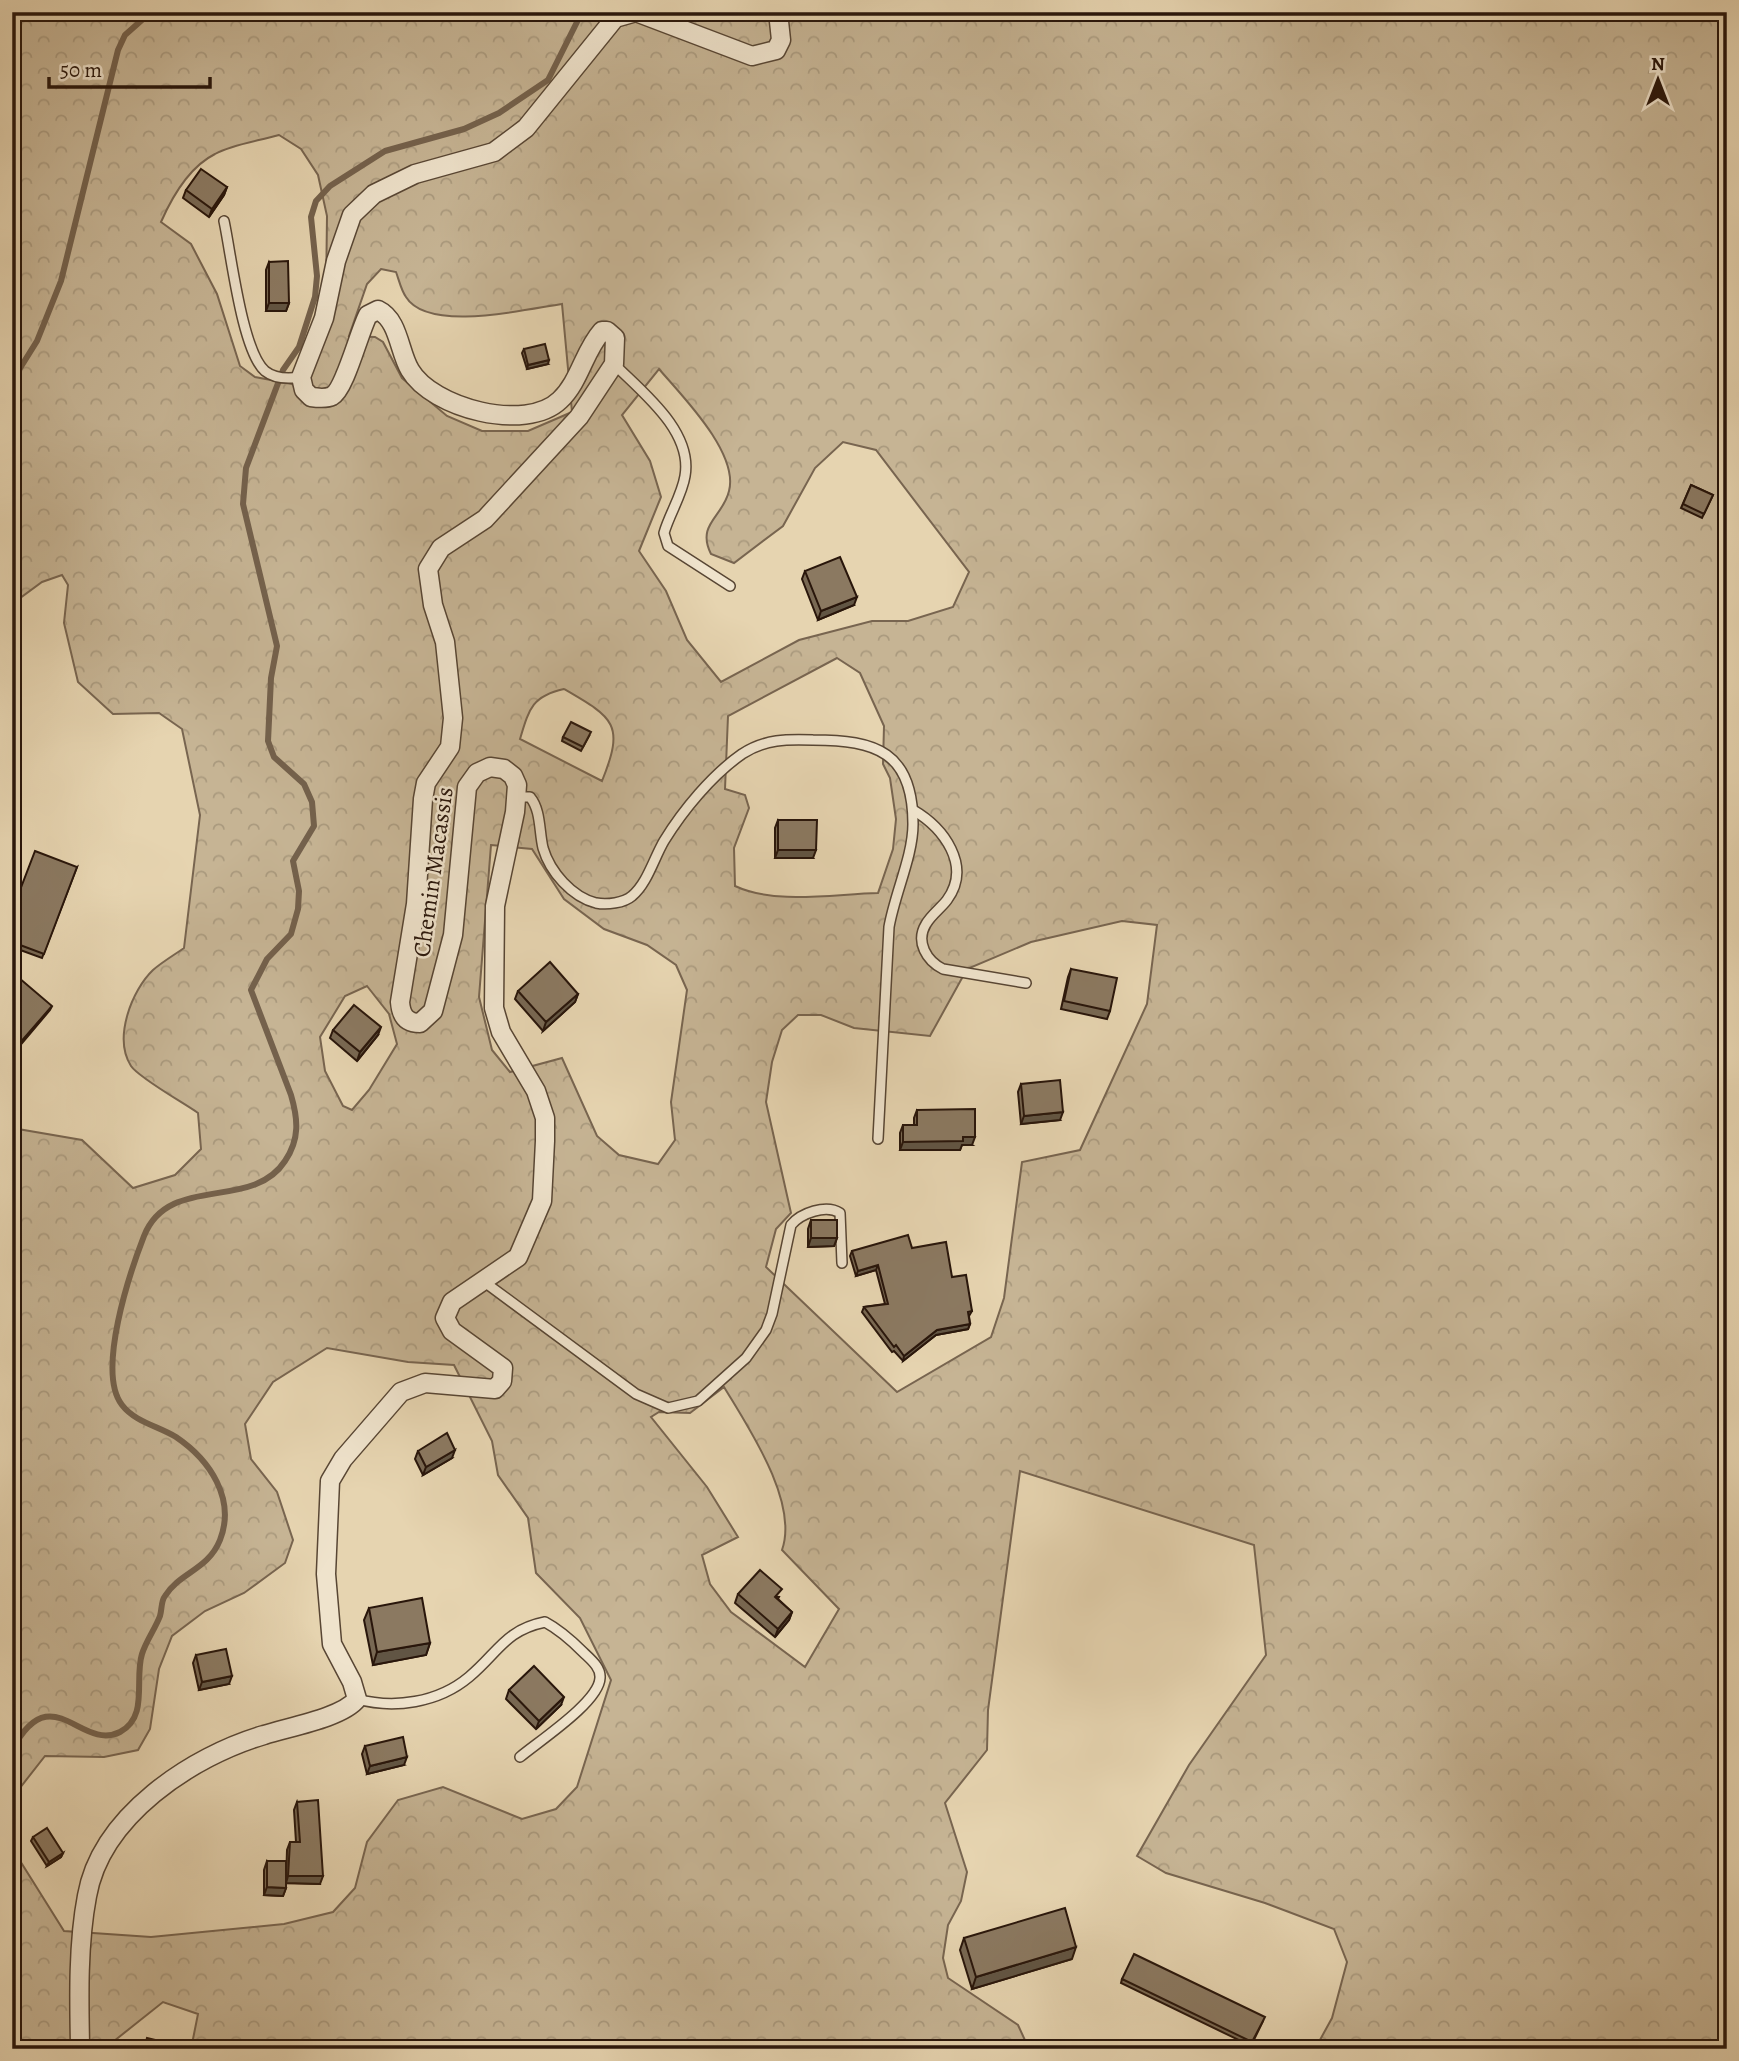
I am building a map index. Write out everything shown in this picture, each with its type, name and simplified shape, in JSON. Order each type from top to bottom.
[{"type":"street","points":[[614,364],[615,338],[607,331],[602,331],[593,341],[575,379],[554,405],[519,414],[475,410],[451,404],[412,374],[402,356],[394,327],[385,314],[378,310],[368,315],[357,336],[338,391],[330,398],[310,397],[294,378],[324,318],[336,261],[352,215],[374,194],[415,174],[494,152],[526,128],[615,18],[636,12],[752,56],[776,50],[781,40],[778,12]]},
{"type":"street","name":"Chemin Macassis","points":[[518,797],[513,776],[504,769],[484,768],[467,787],[457,910],[449,948],[429,1019],[420,1023],[408,1021],[400,1012],[400,1002],[416,904],[422,799],[426,783],[450,747],[453,718],[445,642],[433,605],[428,569],[441,548],[485,519],[579,417],[614,364]]},
{"type":"street","points":[[77,2049],[80,2045],[87,1896],[96,1867],[114,1835],[173,1777],[209,1756],[256,1737],[339,1712],[357,1699],[352,1682],[332,1644],[326,1574],[330,1480],[343,1459],[401,1392],[425,1383],[495,1389],[502,1381],[503,1368],[452,1331],[445,1318],[452,1301],[518,1257],[542,1201],[545,1118],[536,1091],[501,1032],[494,1008],[495,906],[518,797]]},
{"type":"lane","points":[[224,221],[246,329],[257,362],[273,376],[294,378]]},
{"type":"lane","points":[[614,364],[664,415],[678,440],[685,476],[664,533],[668,546],[730,586]]},
{"type":"lane","points":[[518,797],[530,797],[535,803],[544,851],[558,877],[577,895],[598,903],[617,903],[630,898],[638,890],[665,840],[692,802],[740,756],[761,743],[784,739],[854,740],[877,747],[908,780],[913,810],[913,842],[896,892],[889,927],[878,1139]]},
{"type":"lane","points":[[913,810],[927,818],[945,839],[955,857],[958,872],[949,898],[925,925],[921,936],[924,951],[933,964],[943,969],[1026,983]]},
{"type":"lane","points":[[483,1281],[636,1394],[668,1408],[698,1401],[746,1358],[766,1330],[772,1314],[791,1225],[797,1217],[826,1210],[841,1213],[842,1263]]},
{"type":"lane","points":[[357,1699],[380,1705],[421,1700],[446,1693],[469,1677],[523,1626],[545,1622],[562,1631],[598,1667],[601,1677],[596,1693],[586,1703],[520,1757]]},
{"type":"green space","points":[[12,12],[1727,12],[1727,2049],[1315,2049],[1332,2018],[1347,1962],[1334,1929],[1265,1903],[1166,1873],[1137,1856],[1189,1765],[1266,1655],[1254,1545],[1020,1471],[988,1710],[987,1750],[945,1803],[967,1872],[961,1901],[948,1925],[943,1958],[948,1978],[1018,2025],[1029,2049],[191,2049],[198,2014],[163,2002],[104,2049],[12,2049],[12,1848],[64,1931],[151,1937],[284,1924],[333,1912],[355,1888],[367,1842],[398,1800],[443,1787],[522,1819],[556,1809],[577,1787],[611,1680],[580,1618],[536,1573],[528,1518],[498,1475],[492,1441],[454,1365],[408,1362],[327,1348],[273,1382],[245,1424],[251,1459],[277,1492],[293,1540],[285,1563],[244,1593],[205,1611],[172,1636],[159,1669],[150,1729],[138,1750],[104,1757],[45,1756],[12,1798],[12,1128],[82,1140],[133,1188],[175,1175],[201,1149],[198,1113],[136,1071],[126,1055],[124,1042],[127,1015],[138,989],[153,970],[184,948],[200,815],[182,729],[159,713],[113,714],[78,682],[64,623],[68,585],[62,575],[42,582],[12,604]],"holes":[[[279,135],[301,149],[318,175],[327,216],[326,295],[298,385],[255,377],[240,366],[217,294],[191,244],[161,222],[189,175],[215,154]],[[381,269],[396,272],[406,297],[418,308],[435,314],[479,316],[562,304],[572,412],[528,431],[482,431],[447,416],[402,378],[383,342],[375,337],[349,336],[367,284]],[[659,369],[694,409],[726,460],[730,476],[729,491],[709,528],[707,544],[711,554],[734,563],[783,526],[815,468],[843,442],[876,450],[969,572],[953,607],[908,621],[872,621],[799,640],[721,682],[687,640],[666,591],[639,551],[661,497],[650,461],[622,415]],[[837,658],[860,673],[884,726],[883,764],[890,778],[896,819],[893,849],[878,893],[786,897],[751,892],[735,886],[734,848],[749,808],[745,795],[725,789],[728,716]],[[564,689],[594,708],[610,724],[613,747],[602,781],[520,739],[533,705],[545,696]],[[491,845],[532,849],[564,899],[604,929],[647,945],[676,965],[687,990],[671,1102],[675,1140],[658,1164],[619,1155],[597,1136],[562,1058],[510,1072],[492,1050],[479,997]],[[1122,921],[1157,925],[1147,1004],[1080,1150],[1022,1162],[1004,1298],[991,1337],[897,1392],[766,1267],[776,1229],[791,1213],[766,1102],[772,1062],[782,1030],[798,1015],[821,1015],[854,1028],[930,1036],[967,969],[1031,942]],[[367,986],[389,1014],[397,1044],[369,1090],[352,1110],[343,1106],[325,1071],[320,1037],[345,996]],[[724,1387],[757,1443],[777,1488],[785,1531],[782,1550],[839,1609],[805,1667],[731,1612],[710,1584],[702,1555],[738,1537],[707,1487],[651,1417],[659,1412],[690,1413]]]},
{"type":"building","points":[[201,169],[227,187],[212,209],[186,190]]},
{"type":"building","points":[[288,261],[289,303],[269,303],[269,262]]},
{"type":"building","points":[[545,344],[549,360],[528,365],[524,349]]},
{"type":"building","points":[[1691,485],[1713,495],[1704,514],[1683,504]]},
{"type":"building","points":[[1727,494],[1727,510],[1721,507]]},
{"type":"building","points":[[840,557],[857,597],[821,611],[805,571]]},
{"type":"building","points":[[571,722],[591,732],[583,747],[563,737]]},
{"type":"building","points":[[778,820],[817,820],[816,850],[778,850]]},
{"type":"building","points":[[35,851],[77,867],[44,954],[12,942],[12,911]]},
{"type":"building","points":[[550,962],[578,994],[546,1022],[518,991]]},
{"type":"building","points":[[1071,969],[1117,978],[1110,1011],[1064,1001]]},
{"type":"building","points":[[12,972],[52,1006],[12,1052]]},
{"type":"building","points":[[354,1005],[381,1027],[360,1052],[333,1030]]},
{"type":"building","points":[[1060,1080],[1063,1112],[1024,1116],[1021,1084]]},
{"type":"building","points":[[975,1109],[975,1137],[963,1137],[963,1141],[903,1142],[903,1125],[917,1125],[917,1110]]},
{"type":"building","points":[[811,1220],[837,1220],[837,1238],[811,1238]]},
{"type":"building","points":[[908,1235],[912,1248],[946,1242],[952,1277],[966,1275],[972,1311],[968,1312],[970,1324],[937,1330],[904,1356],[864,1307],[888,1304],[878,1265],[858,1271],[852,1251]]},
{"type":"building","points":[[447,1433],[455,1450],[426,1467],[418,1451]]},
{"type":"building","points":[[760,1570],[782,1589],[775,1597],[792,1612],[778,1629],[738,1594]]},
{"type":"building","points":[[422,1598],[430,1643],[377,1652],[369,1608]]},
{"type":"building","points":[[226,1649],[232,1676],[202,1682],[196,1655]]},
{"type":"building","points":[[534,1666],[564,1697],[539,1721],[509,1690]]},
{"type":"building","points":[[403,1737],[407,1757],[370,1766],[365,1746]]},
{"type":"building","points":[[318,1800],[323,1876],[288,1876],[290,1842],[300,1842],[297,1802]]},
{"type":"building","points":[[47,1828],[63,1853],[49,1862],[33,1837]]},
{"type":"building","points":[[267,1861],[286,1861],[286,1888],[267,1887]]},
{"type":"building","points":[[1065,1908],[1076,1947],[976,1977],[964,1938]]},
{"type":"building","points":[[1134,1954],[1265,2017],[1252,2042],[1122,1979]]},
{"type":"building","points":[[147,2038],[168,2043],[167,2049],[144,2049]]},
{"type":"waterway","points":[[12,381],[37,341],[61,281],[118,50],[125,35],[151,12]]},
{"type":"waterway","points":[[12,1750],[26,1729],[40,1718],[66,1720],[92,1733],[106,1735],[120,1732],[129,1725],[138,1707],[142,1654],[160,1616],[164,1598],[178,1581],[201,1565],[215,1550],[224,1525],[222,1495],[217,1482],[199,1457],[176,1437],[140,1420],[122,1405],[115,1390],[114,1347],[131,1273],[144,1236],[156,1217],[172,1205],[191,1198],[232,1191],[253,1185],[270,1176],[285,1161],[295,1137],[296,1121],[291,1095],[251,990],[267,959],[291,934],[298,909],[299,891],[293,861],[314,826],[312,802],[304,784],[274,757],[268,741],[271,678],[277,646],[243,504],[246,468],[283,370],[299,347],[315,297],[317,276],[311,217],[316,201],[330,186],[385,151],[464,129],[499,113],[548,80],[582,12]]},
{"type":"waterway","points":[[12,1887],[12,1906]]},
{"type":"waterway","points":[[1715,2049],[1727,2027]]}]
